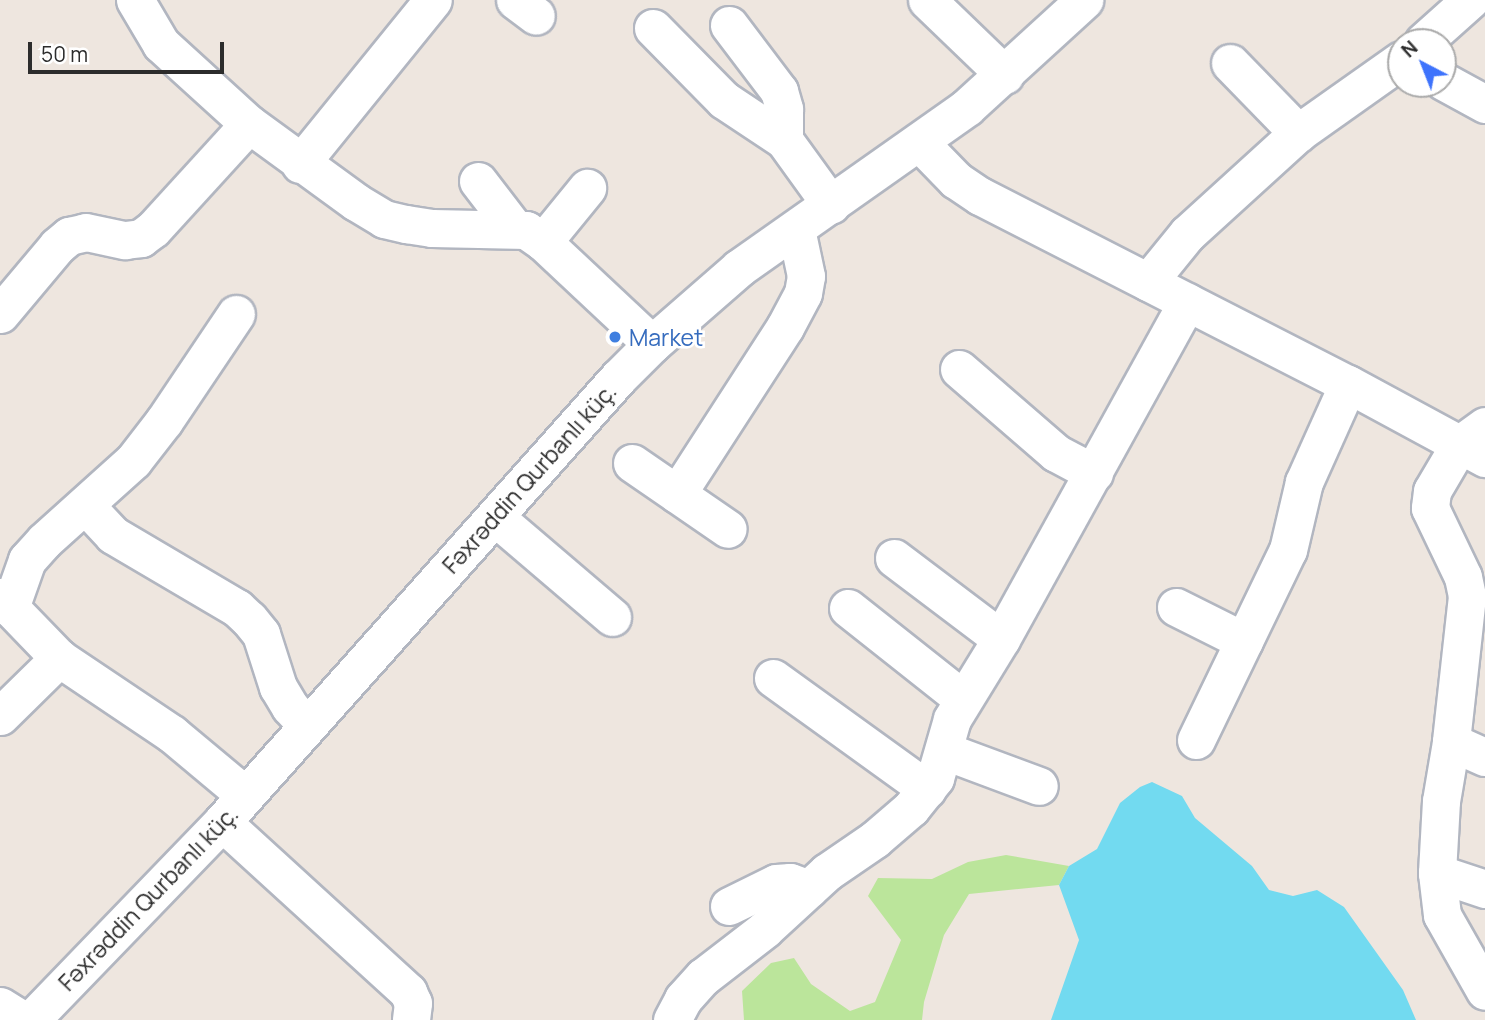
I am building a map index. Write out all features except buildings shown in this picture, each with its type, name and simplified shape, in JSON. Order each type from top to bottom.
[{"type":"street","points":[[300,164],[433,0]]},
{"type":"street","points":[[927,0],[1005,75]]},
{"type":"street","name":"Fəxrəddin Qurbanlı küç.","points":[[32,1020],[234,809],[652,344],[738,268],[919,142],[1005,75],[1084,0]]},
{"type":"street","points":[[1439,28],[1471,0]]},
{"type":"street","points":[[144,2],[161,44],[249,124],[300,164],[384,219],[432,228],[529,235],[587,188]]},
{"type":"street","points":[[729,25],[779,91],[784,109],[784,140]]},
{"type":"street","points":[[653,28],[724,100],[784,140],[831,205]]},
{"type":"street","points":[[1230,63],[1298,133]]},
{"type":"street","points":[[1148,282],[1187,234],[1298,133],[1387,70]]},
{"type":"street","points":[[1457,89],[1485,104]]},
{"type":"street","points":[[0,314],[57,246],[69,236],[86,232],[133,239],[141,238],[153,229],[249,124]]},
{"type":"street","points":[[919,142],[956,180],[980,196],[1348,384],[1476,443],[1432,491],[1430,508],[1463,577],[1467,596],[1451,743],[1441,801],[1437,873],[1442,915],[1485,992]]},
{"type":"street","points":[[478,181],[529,235],[652,344]]},
{"type":"street","points":[[677,494],[785,327],[803,293],[806,276],[796,229]]},
{"type":"street","points":[[672,1020],[682,999],[704,977],[765,929],[808,888],[875,839],[911,808],[935,778],[952,719],[1001,639],[1188,302]]},
{"type":"street","points":[[236,314],[164,421],[133,461],[44,541],[27,560],[5,603],[58,658],[172,734],[234,809],[408,992],[413,1003],[411,1020]]},
{"type":"street","points":[[960,369],[1056,453],[1094,473]]},
{"type":"street","points":[[1196,740],[1288,550],[1307,473],[1348,384]]},
{"type":"street","points":[[632,463],[728,529]]},
{"type":"street","points":[[85,505],[113,535],[237,608],[250,620],[261,634],[278,687],[290,707],[307,725]]},
{"type":"street","points":[[495,517],[612,617]]},
{"type":"street","points":[[894,558],[1001,639]]},
{"type":"street","points":[[1176,607],[1244,641]]},
{"type":"street","points":[[848,608],[964,699]]},
{"type":"street","points":[[0,716],[58,658]]},
{"type":"street","points":[[773,678],[927,789]]},
{"type":"street","points":[[1451,743],[1485,757]]},
{"type":"street","points":[[944,751],[1039,786]]},
{"type":"street","points":[[1437,873],[1485,889]]},
{"type":"street","points":[[729,906],[776,883],[790,882],[808,888]]},
{"type":"street","points":[[0,1006],[22,1020]]},
{"type":"green space","points":[[1006,855],[1069,866],[1059,885],[969,894],[944,935],[924,1002],[922,1020],[744,1020],[742,991],[771,963],[794,958],[811,984],[850,1011],[875,1002],[901,940],[868,896],[878,878],[932,879],[968,862]]},
{"type":"water","points":[[1152,782],[1182,796],[1195,818],[1252,866],[1269,890],[1293,896],[1317,890],[1344,907],[1403,990],[1416,1020],[1051,1020],[1079,940],[1059,885],[1069,866],[1097,849],[1120,803],[1140,787]]},
{"type":"place","name":"Market","points":[[615,337]]}]
